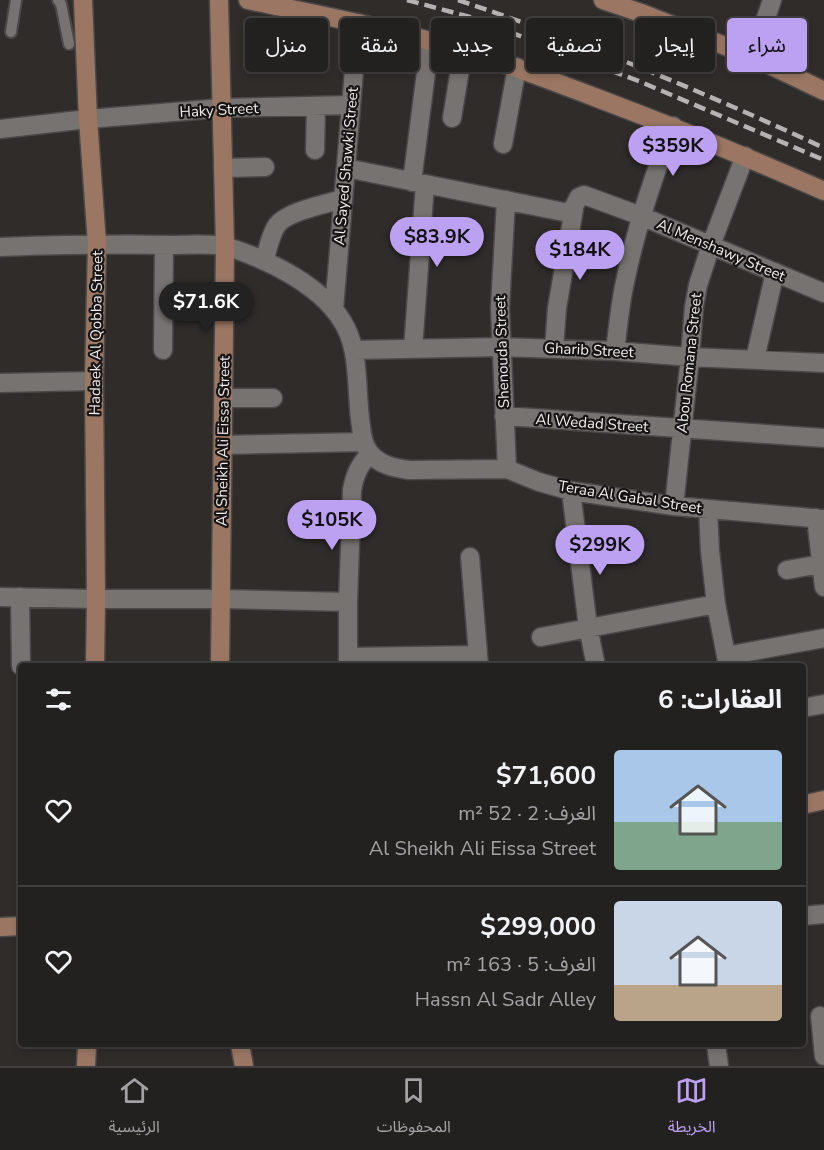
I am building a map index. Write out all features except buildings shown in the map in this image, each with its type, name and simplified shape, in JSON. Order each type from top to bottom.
[{"type":"street","name":"Al Sheikh Ali Eissa Street","points":[[219,0],[225,246],[220,663]]},
{"type":"street","points":[[248,0],[340,19]]},
{"type":"street","points":[[603,0],[646,7],[727,45]]},
{"type":"street","points":[[766,18],[772,0]]},
{"type":"street","name":"Hadaek Al Qobba Street","points":[[84,6],[88,119],[97,244],[94,381],[95,663]]},
{"type":"street","points":[[413,349],[418,183],[430,41],[419,38]]},
{"type":"street","points":[[514,67],[673,126],[824,191]]},
{"type":"street","points":[[503,144],[517,68]]},
{"type":"street","name":"Al Sayed Shawki Street","points":[[334,309],[354,72]]},
{"type":"street","points":[[452,118],[460,72]]},
{"type":"street","points":[[784,72],[824,91]]},
{"type":"street","name":"Haky Street","points":[[0,129],[222,108],[351,105]]},
{"type":"street","points":[[315,150],[316,106]]},
{"type":"street","points":[[615,351],[624,284],[641,216],[673,126]]},
{"type":"street","name":"Abou Romana Street","points":[[674,506],[698,285],[745,156]]},
{"type":"street","points":[[223,168],[265,167]]},
{"type":"street","name":"Al Menshawy Street","points":[[346,168],[564,212],[574,208],[579,197],[584,195],[641,216],[824,293]]},
{"type":"street","points":[[264,261],[278,224],[294,214],[343,199]]},
{"type":"street","name":"Shenouda Street","points":[[506,200],[500,308],[507,469]]},
{"type":"street","points":[[554,349],[557,308],[574,208]]},
{"type":"street","points":[[0,247],[97,244],[225,246],[285,272],[313,290],[334,309],[346,328],[354,350],[360,417],[367,448],[355,475],[352,490],[348,661],[478,661],[470,557]]},
{"type":"street","points":[[163,350],[164,245]]},
{"type":"street","points":[[755,359],[776,272]]},
{"type":"street","name":"Gharib Street","points":[[354,350],[501,347],[824,363]]},
{"type":"street","points":[[0,383],[94,381]]},
{"type":"street","points":[[224,398],[273,398]]},
{"type":"street","name":"Al Wedad Street","points":[[504,416],[824,438]]},
{"type":"street","points":[[223,445],[367,448]]},
{"type":"street","name":"Teraa Al Gabal Street","points":[[367,448],[381,463],[395,468],[409,470],[507,469],[539,482],[571,491],[674,506],[820,518]]},
{"type":"street","points":[[571,491],[588,627],[595,663]]},
{"type":"street","points":[[708,509],[716,604],[727,661],[824,638]]},
{"type":"street","points":[[820,518],[824,587]]},
{"type":"street","points":[[787,570],[821,564]]},
{"type":"street","points":[[0,597],[348,602]]},
{"type":"street","points":[[20,597],[21,663]]},
{"type":"street","points":[[541,637],[716,604]]},
{"type":"street","points":[[806,707],[824,704]]},
{"type":"street","points":[[806,804],[824,800]]},
{"type":"street","points":[[806,916],[824,914]]},
{"type":"street","points":[[0,927],[18,926]]},
{"type":"street","points":[[820,1016],[824,1056]]},
{"type":"street","points":[[86,1066],[87,1047]]},
{"type":"street","points":[[241,1047],[244,1066]]},
{"type":"street","points":[[716,1047],[719,1066]]},
{"type":"lane","points":[[11,32],[16,0]]},
{"type":"lane","points":[[58,0],[61,4],[69,44]]},
{"type":"lane","points":[[63,14],[84,6]]},
{"type":"railway","points":[[407,0],[470,17],[641,82],[824,160]]},
{"type":"railway","points":[[458,0],[643,69],[824,148]]}]
